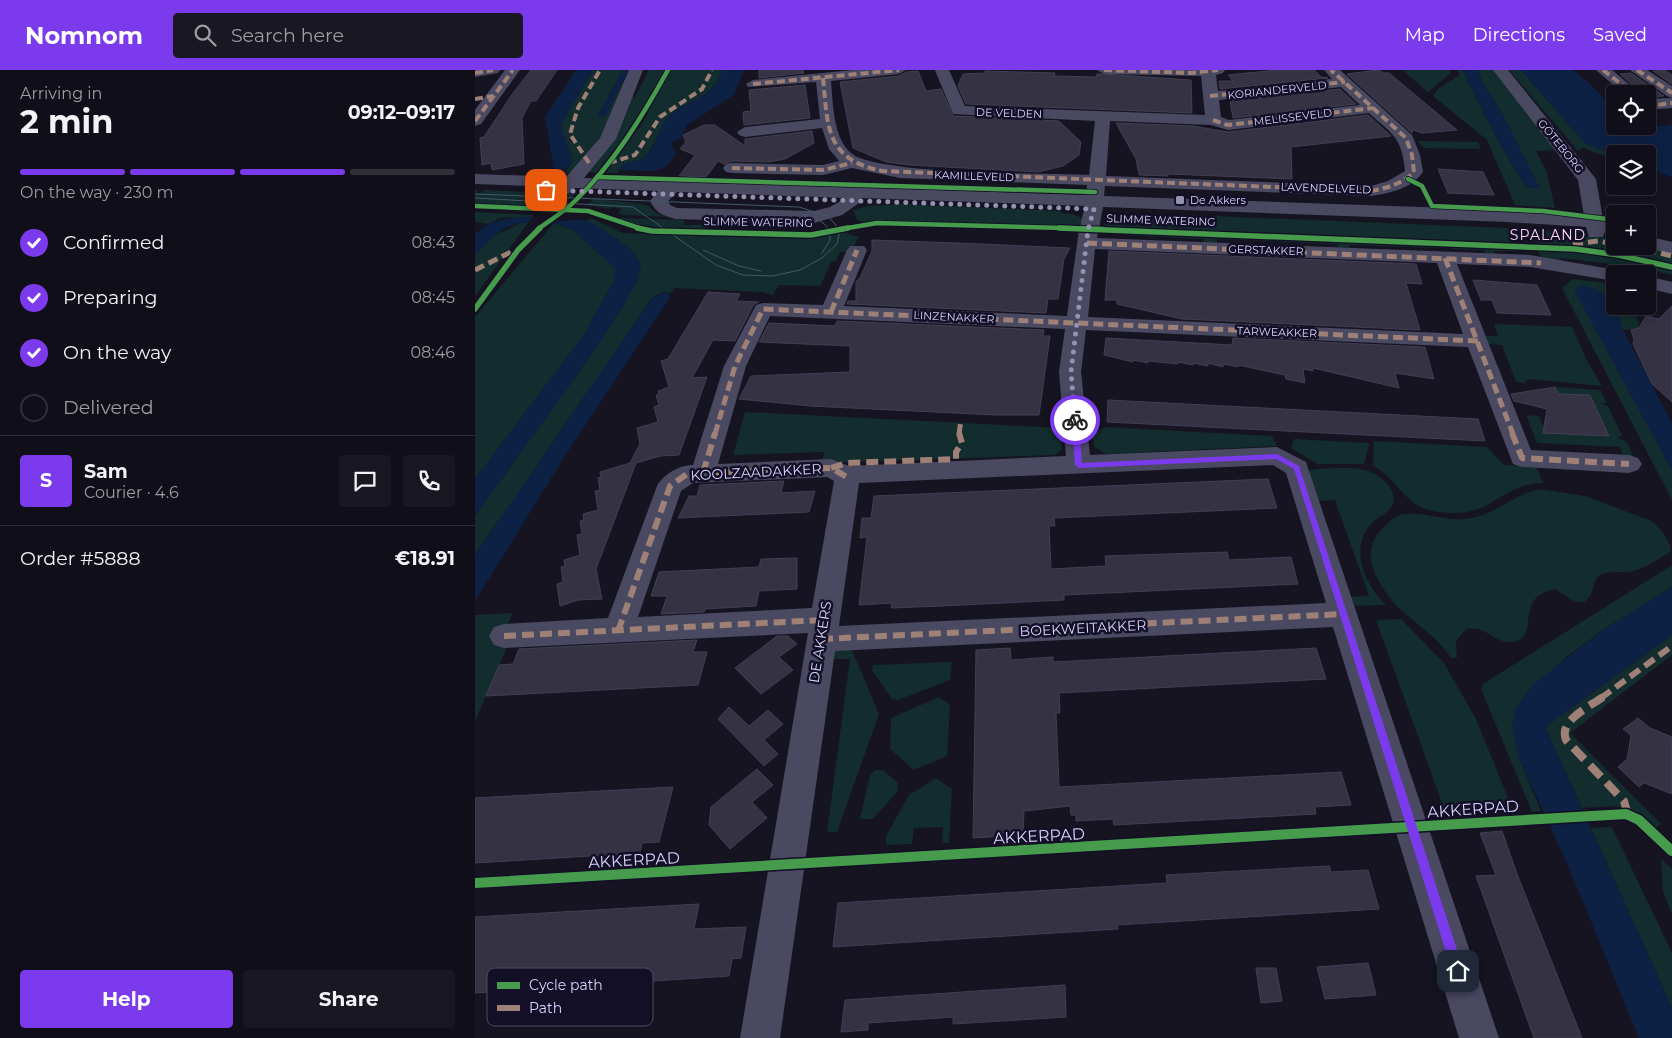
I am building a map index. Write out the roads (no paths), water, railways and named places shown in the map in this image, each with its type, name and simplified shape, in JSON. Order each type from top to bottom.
[{"type":"street","points":[[475,73],[493,70]]},
{"type":"street","points":[[475,121],[513,70]]},
{"type":"street","points":[[568,186],[607,139],[636,70]]},
{"type":"street","points":[[753,84],[899,70]]},
{"type":"street","name":"DE VELDEN","points":[[942,70],[959,111],[1213,120]]},
{"type":"street","points":[[1105,70],[1191,73],[1211,70],[1210,96],[1213,120]]},
{"type":"street","name":"LAVENDELVELD","points":[[1097,180],[1371,191],[1390,188],[1408,179],[1414,172],[1413,155],[1406,138],[1331,70]]},
{"type":"street","name":"GÖTEBORG","points":[[1500,70],[1587,179],[1595,228]]},
{"type":"street","points":[[1603,70],[1622,85]]},
{"type":"street","points":[[1637,70],[1672,93]]},
{"type":"street","points":[[823,78],[834,144],[852,163]]},
{"type":"street","name":"KORIANDERVELD","points":[[1210,96],[1345,82]]},
{"type":"street","points":[[475,99],[493,96]]},
{"type":"street","points":[[1656,105],[1672,103]]},
{"type":"street","name":"MELISSEVELD","points":[[1213,120],[1228,124],[1373,108]]},
{"type":"street","points":[[1079,465],[1071,372],[1087,243],[1094,205],[1103,116]]},
{"type":"street","points":[[745,132],[829,123]]},
{"type":"street","name":"KAMILLEVELD","points":[[732,168],[823,170],[852,163],[900,173],[1097,180]]},
{"type":"street","points":[[475,178],[568,186]]},
{"type":"street","points":[[475,186],[568,186]]},
{"type":"street","name":"SLIMME WATERING","points":[[568,186],[1094,205],[1565,228],[1606,227]]},
{"type":"street","name":"SLIMME WATERING","points":[[668,190],[659,201],[667,212],[715,215],[814,217],[836,211],[853,201],[1094,205]]},
{"type":"street","name":"SLIMME WATERING","points":[[1595,228],[1606,232]]},
{"type":"street","points":[[1656,235],[1672,239]]},
{"type":"street","name":"GERSTAKKER","points":[[1087,243],[1541,263],[1606,274]]},
{"type":"street","points":[[1656,244],[1672,248]]},
{"type":"street","points":[[831,312],[857,250]]},
{"type":"street","points":[[1445,258],[1522,458],[1629,464]]},
{"type":"street","points":[[1656,284],[1672,288]]},
{"type":"street","name":"LINZENAKKER","points":[[703,473],[735,366],[763,309],[1077,322]]},
{"type":"street","name":"TARWEAKKER","points":[[1077,322],[1478,341]]},
{"type":"street","points":[[847,478],[854,474],[1277,456],[1297,468],[1479,1038]]},
{"type":"street","name":"KOOLZAADAKKER","points":[[618,631],[670,486],[687,474],[831,468],[847,478]]},
{"type":"street","name":"DE AKKERS","points":[[759,1038],[847,478]]},
{"type":"street","name":"BOEKWEITAKKER","points":[[823,629],[1344,614]]},
{"type":"street","points":[[503,636],[618,631],[823,629]]},
{"type":"water","points":[[576,70],[593,70],[562,122],[561,128],[573,162],[564,171],[550,167],[553,164],[545,117]]},
{"type":"water","points":[[623,70],[629,70],[605,117],[597,117]]},
{"type":"water","points":[[723,70],[744,70],[734,95],[687,125],[681,138],[671,143],[676,154],[666,167],[653,171],[619,170],[628,163],[646,156],[653,147],[669,116],[712,89]]},
{"type":"water","points":[[1462,70],[1478,70],[1482,81],[1505,119],[1540,189],[1526,187],[1497,139]]},
{"type":"water","points":[[1521,70],[1573,70],[1606,101],[1606,135],[1656,135],[1656,127],[1672,125],[1672,177],[1656,171],[1656,145],[1606,145],[1606,152],[1586,144]]},
{"type":"water","points":[[533,217],[528,223],[511,225],[504,229],[475,255],[475,234],[481,229],[502,220]]},
{"type":"water","points":[[580,220],[593,224],[627,247],[641,266],[635,284],[596,348],[475,516],[475,479],[583,336],[614,281],[616,269],[573,230],[554,223],[557,221]]},
{"type":"water","points":[[1581,286],[1597,290],[1606,297],[1606,315],[1617,315],[1672,423],[1672,471],[1574,290]]},
{"type":"water","points":[[668,292],[670,297],[563,459],[475,601],[475,555],[653,297]]},
{"type":"water","points":[[1672,587],[1672,635],[1545,727],[1672,1008],[1672,1038],[1639,1038],[1569,868],[1519,758],[1512,728],[1516,708],[1533,684],[1606,628]]},
{"type":"tram line","points":[[475,194],[799,207],[828,216],[840,230],[837,244],[822,258],[800,270],[772,276],[743,275],[716,265],[633,207],[475,198]]},
{"type":"tram line","points":[[805,215],[819,220],[828,230],[830,240],[822,253]]},
{"type":"tram line","points":[[703,250],[739,266],[761,271]]},
{"type":"place","name":"De Akkers","points":[[1180,200]]},
{"type":"district","name":"SPALAND","points":[[1548,235]]}]
